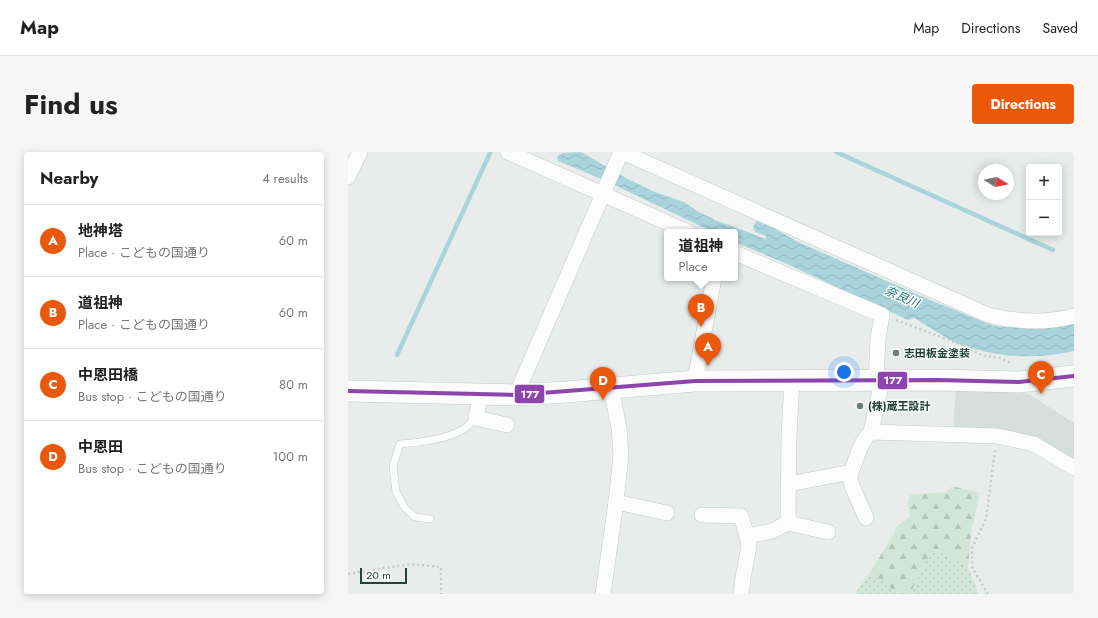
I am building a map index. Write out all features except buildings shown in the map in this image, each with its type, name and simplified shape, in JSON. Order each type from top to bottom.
[{"type":"main road","points":[[348,391],[516,394],[566,392],[695,381],[792,380],[1019,382],[1074,376]]},
{"type":"street","points":[[348,177],[360,152]]},
{"type":"street","points":[[508,152],[604,191],[682,229]]},
{"type":"street","points":[[516,394],[621,154],[988,314],[1004,319],[1026,322],[1047,321],[1074,316]]},
{"type":"street","points":[[738,254],[882,315],[878,338],[876,381],[880,390],[871,432],[866,436],[851,472],[788,484]]},
{"type":"street","points":[[695,381],[713,281]]},
{"type":"street","points":[[788,523],[789,436],[792,380]]},
{"type":"street","points":[[603,594],[621,455],[619,428],[611,388]]},
{"type":"street","points":[[481,394],[476,418],[507,425]]},
{"type":"street","points":[[871,432],[997,436],[1034,444],[1074,468]]},
{"type":"street","points":[[849,472],[852,486],[866,518]]},
{"type":"street","points":[[616,502],[667,513]]},
{"type":"street","points":[[702,515],[741,516],[747,536],[748,546],[741,594]]},
{"type":"street","points":[[747,536],[772,531],[788,523],[828,532]]},
{"type":"lane","points":[[430,519],[415,517],[405,508],[396,492],[394,466],[400,444],[417,443],[443,437],[463,430],[476,418]]},
{"type":"path","points":[[888,310],[898,290]]},
{"type":"path","points":[[910,326],[957,343],[984,356],[1000,358],[1013,364]]},
{"type":"path","points":[[988,594],[972,567],[972,548],[986,519],[997,436]]},
{"type":"path","points":[[348,574],[410,564],[441,567],[442,594]]},
{"type":"shaded area","points":[[1010,387],[1032,396],[1074,422],[1074,464],[1050,445],[953,431],[956,388]]},
{"type":"green space","points":[[952,486],[980,493],[971,533],[968,568],[943,551],[930,553],[910,594],[895,592],[881,579],[868,576],[893,535],[896,527],[910,516],[908,504],[910,495],[946,492]]},
{"type":"green space","points":[[943,551],[968,568],[979,594],[910,594],[930,553]]},
{"type":"green space","points":[[868,576],[881,579],[895,592],[910,594],[855,594]]},
{"type":"water","name":"奈良川","points":[[581,152],[652,191],[684,202],[697,211],[715,220],[766,239],[766,236],[755,232],[753,228],[756,221],[772,227],[798,242],[930,300],[994,326],[1041,329],[1074,324],[1074,351],[1061,354],[1022,356],[996,354],[956,343],[914,318],[908,320],[787,264],[738,243],[738,229],[707,229],[604,180],[558,161],[557,157],[563,153]]},
{"type":"waterway","points":[[836,152],[1053,250]]},
{"type":"waterway","points":[[397,355],[490,153]]},
{"type":"transit line","name":"177","points":[[348,391],[516,395],[695,381],[938,380],[1019,382],[1074,376]]},
{"type":"place","name":"道祖神","points":[[701,327]]},
{"type":"place","name":"志田板金塗装","points":[[896,353]]},
{"type":"place","name":"地神塔","points":[[708,366]]},
{"type":"place","name":"中恩田橋","points":[[1041,394]]},
{"type":"place","name":"中恩田","points":[[603,400]]},
{"type":"place","name":"(株)蔵王設計","points":[[860,406]]}]
